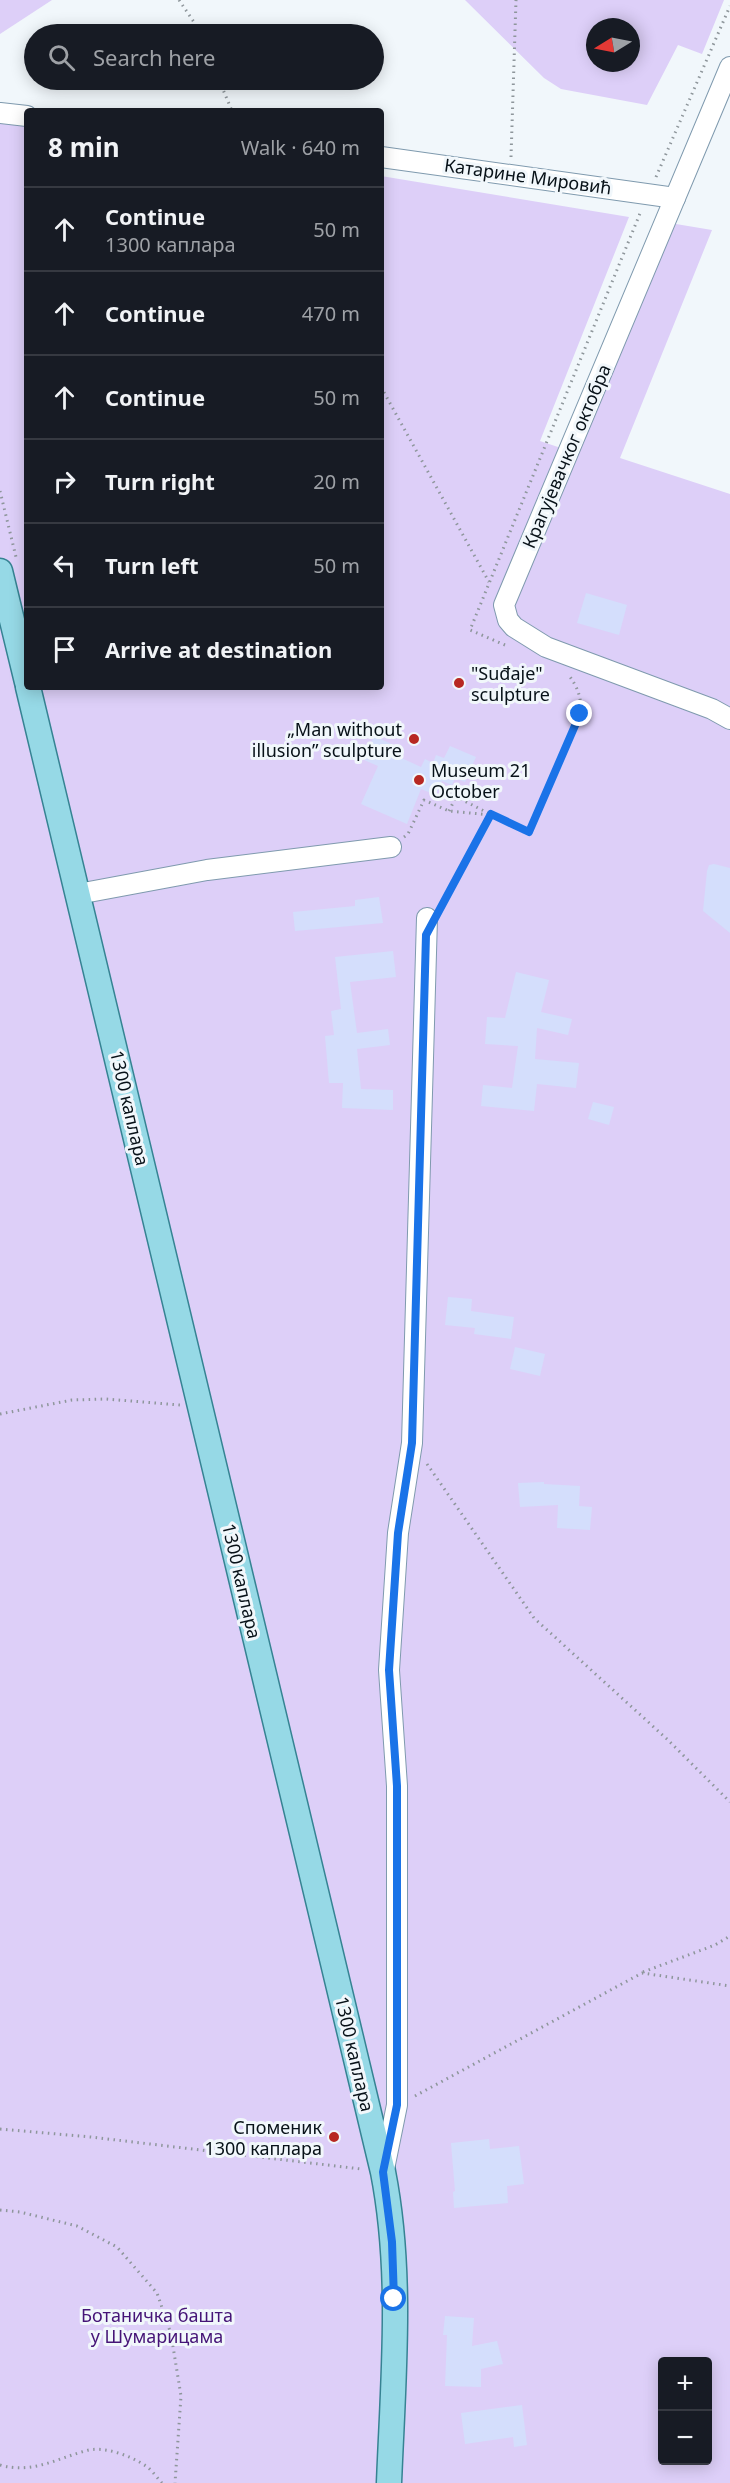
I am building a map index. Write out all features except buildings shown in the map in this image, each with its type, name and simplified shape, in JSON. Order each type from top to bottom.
[{"type":"main road","points":[[8,566],[24,664]]},
{"type":"main road","name":"1300 каплара","points":[[29,690],[383,2172],[392,2242],[394,2299],[389,2483]]},
{"type":"street","name":"Крагујевачког октобра","points":[[730,67],[504,605],[508,620],[514,627],[546,647],[712,709],[730,719]]},
{"type":"street","points":[[0,113],[24,116]]},
{"type":"street","name":"Катарине Мировић","points":[[384,157],[675,198]]},
{"type":"street","points":[[78,894],[207,870],[391,848]]},
{"type":"street","points":[[383,2172],[397,2105],[397,1786],[389,1670],[398,1533],[412,1443],[427,927]]},
{"type":"path","points":[[179,0],[195,24]]},
{"type":"path","points":[[510,174],[516,0]]},
{"type":"path","points":[[470,630],[649,193],[730,6]]},
{"type":"path","points":[[223,90],[231,108]]},
{"type":"path","points":[[384,392],[489,582]]},
{"type":"path","points":[[0,491],[8,566]]},
{"type":"path","points":[[439,788],[529,832],[580,714],[582,700],[577,687],[568,674],[560,669]]},
{"type":"path","points":[[449,811],[456,797]]},
{"type":"path","points":[[391,848],[408,834],[424,800],[449,811],[491,814]]},
{"type":"path","points":[[427,927],[491,814]]},
{"type":"path","points":[[0,1414],[72,1400],[106,1399],[201,1408]]},
{"type":"path","points":[[412,1443],[534,1618],[668,1740],[730,1802]]},
{"type":"path","points":[[397,2105],[642,1973],[716,1945],[730,1936]]},
{"type":"path","points":[[642,1973],[730,1986]]},
{"type":"path","points":[[0,2129],[383,2172]]},
{"type":"path","points":[[0,2210],[20,2212],[77,2226],[117,2247],[157,2293],[171,2334],[181,2396],[175,2483]]},
{"type":"path","points":[[0,2465],[31,2468],[57,2462],[87,2450],[113,2451],[148,2466],[162,2483]]},
{"type":"green space","points":[[0,0],[52,0],[0,34]]},
{"type":"green space","points":[[465,0],[724,0],[702,54],[678,45],[647,105],[561,89],[544,78]]},
{"type":"green space","name":"Ботаничка башта у Шумарицама","points":[[0,113],[24,117],[24,690],[384,690],[384,176],[629,217],[540,441],[567,450],[658,221],[712,230],[620,458],[730,494],[730,2483],[0,2483]]},
{"type":"place","name":"\"Suđaje\" sculpture","points":[[459,683]]},
{"type":"place","name":"„Man without illusion” sculpture","points":[[414,739]]},
{"type":"place","name":"Museum 21 October","points":[[419,780]]},
{"type":"place","name":"Споменик 1300 каплара","points":[[334,2137]]},
{"type":"route","points":[[394,2299],[392,2242],[383,2172],[397,2105],[395,1949],[397,1786],[389,1670],[398,1533],[412,1443],[426,935],[491,814],[529,832],[580,714]]}]
